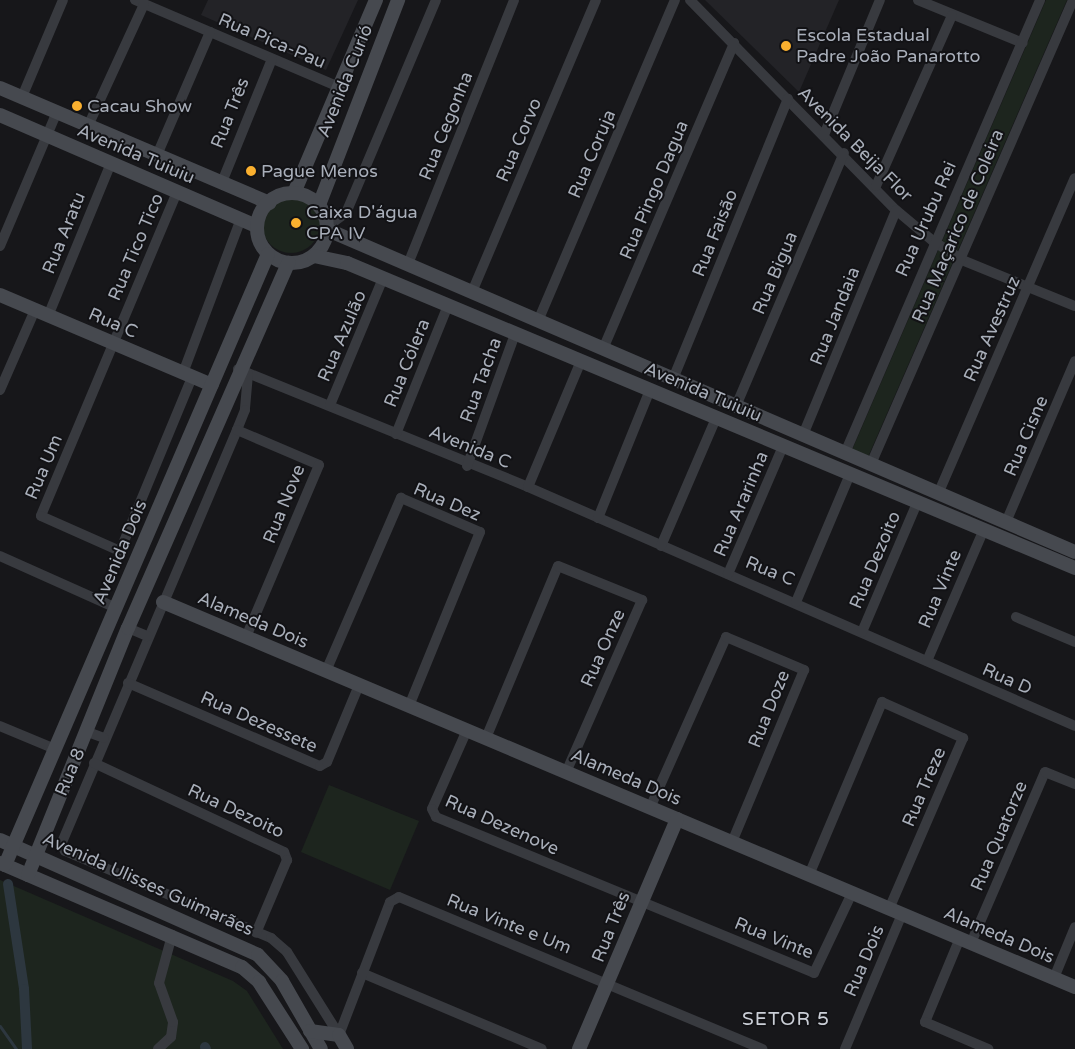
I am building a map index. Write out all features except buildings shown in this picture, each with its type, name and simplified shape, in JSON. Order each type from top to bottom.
[{"type":"main road","name":"Avenida Curió","points":[[294,193],[341,88],[376,0]]},
{"type":"main road","name":"Avenida Curió","points":[[319,205],[398,0]]},
{"type":"main road","name":"Avenida Tuiuiu","points":[[0,88],[268,202]]},
{"type":"main road","name":"Avenida Tuiuiu","points":[[0,116],[257,226]]},
{"type":"main road","points":[[294,193],[319,205],[328,228],[314,256],[288,263],[268,254],[257,226],[268,202],[294,193]]},
{"type":"main road","name":"Avenida Tuiuiu","points":[[328,228],[938,494],[1024,530],[1074,548]]},
{"type":"main road","name":"Avenida Dois","points":[[3,864],[14,845],[268,254]]},
{"type":"main road","name":"Avenida Tuiuiu","points":[[314,256],[328,256],[383,278],[1075,568]]},
{"type":"main road","points":[[28,875],[128,628],[243,372],[288,263]]},
{"type":"main road","name":"Rua C","points":[[0,295],[212,385]]},
{"type":"main road","points":[[684,404],[692,387]]},
{"type":"main road","points":[[1018,544],[1024,530]]},
{"type":"main road","name":"Alameda Dois","points":[[163,602],[1075,987]]},
{"type":"main road","name":"Rua Três","points":[[579,1049],[677,819]]},
{"type":"main road","name":"Avenida Ulisses Guimarães","points":[[0,840],[36,854],[258,955],[282,981],[321,1049]]},
{"type":"main road","name":"Avenida Ulisses Guimarães","points":[[3,864],[172,935],[242,967],[259,982],[302,1049]]},
{"type":"main road","points":[[310,1031],[339,1035]]},
{"type":"main road","name":"Rua 8","points":[[339,1035],[347,1049]]},
{"type":"street","points":[[22,97],[63,0]]},
{"type":"street","points":[[328,228],[346,213],[436,0]]},
{"type":"street","name":"Rua Cegonha","points":[[408,264],[514,0]]},
{"type":"street","name":"Rua Corvo","points":[[472,292],[596,0]]},
{"type":"street","name":"Rua Coruja","points":[[538,321],[675,0]]},
{"type":"street","name":"Avenida Beija Flor","points":[[690,0],[844,153],[896,210],[933,241],[962,260],[1075,306]]},
{"type":"street","points":[[824,135],[880,0]]},
{"type":"street","points":[[918,0],[1023,43]]},
{"type":"street","name":"Rua Urubu Rei","points":[[845,453],[933,241],[1023,43],[1040,0]]},
{"type":"street","name":"Rua Maçarico de Coleira","points":[[871,464],[962,260],[1073,0]]},
{"type":"street","points":[[88,126],[140,2]]},
{"type":"street","name":"Rua Pica-Pau","points":[[140,2],[341,88]]},
{"type":"street","points":[[876,186],[952,15]]},
{"type":"street","points":[[157,155],[210,32]]},
{"type":"street","name":"Rua Pingo Dagua","points":[[603,349],[734,43]]},
{"type":"street","name":"Rua Três","points":[[222,182],[272,59]]},
{"type":"street","name":"Rua Faisão","points":[[673,379],[788,99]]},
{"type":"street","points":[[0,246],[57,112]]},
{"type":"street","name":"Rua Bigua","points":[[736,406],[844,153]]},
{"type":"street","name":"Rua Aratu","points":[[42,313],[111,163]]},
{"type":"street","name":"Rua Avestruz","points":[[938,494],[1075,178]]},
{"type":"street","name":"Rua Tico Tico","points":[[113,343],[177,192]]},
{"type":"street","name":"Rua Jandaia","points":[[803,435],[896,210]]},
{"type":"street","points":[[188,375],[241,219]]},
{"type":"street","name":"Rua Azulão","points":[[330,405],[383,278]]},
{"type":"street","name":"Rua Cólera","points":[[396,434],[448,305]]},
{"type":"street","points":[[0,390],[42,313]]},
{"type":"street","name":"Rua Tacha","points":[[467,466],[515,334]]},
{"type":"street","name":"Rua Um","points":[[113,343],[41,516],[120,551],[188,375]]},
{"type":"street","points":[[528,487],[581,361]]},
{"type":"street","name":"Rua Cisne","points":[[1006,522],[1075,362]]},
{"type":"street","points":[[243,372],[330,405]]},
{"type":"street","name":"Rua 8","points":[[243,372],[245,410],[147,636],[61,843],[65,851],[256,933],[287,952],[339,1035]]},
{"type":"street","points":[[598,518],[650,390]]},
{"type":"street","name":"Avenida C","points":[[330,405],[467,466],[528,487],[598,518]]},
{"type":"street","points":[[661,546],[716,418]]},
{"type":"street","name":"Rua Nove","points":[[237,430],[319,465],[246,637]]},
{"type":"street","name":"Rua Ararinha","points":[[728,574],[784,446]]},
{"type":"street","points":[[796,602],[850,474]]},
{"type":"street","name":"Rua Dez","points":[[326,671],[402,498],[480,532],[409,706]]},
{"type":"street","name":"Rua Dezoito","points":[[862,632],[918,501]]},
{"type":"street","name":"Rua C","points":[[598,518],[796,602],[927,662]]},
{"type":"street","name":"Rua Vinte","points":[[927,662],[984,529]]},
{"type":"street","points":[[0,556],[116,608]]},
{"type":"street","name":"Rua Onze","points":[[486,738],[558,566],[642,600],[566,772]]},
{"type":"street","points":[[1016,617],[1075,642]]},
{"type":"street","points":[[128,628],[147,636]]},
{"type":"street","name":"Rua Doze","points":[[650,808],[726,637],[804,670],[732,842]]},
{"type":"street","name":"Rua D","points":[[927,662],[1075,726]]},
{"type":"street","name":"Rua Dezessete","points":[[128,683],[320,766],[327,762],[359,685]]},
{"type":"street","name":"Rua Treze","points":[[809,875],[882,702],[963,738],[889,909]]},
{"type":"street","points":[[0,726],[55,749]]},
{"type":"street","name":"Rua Dezenove","points":[[467,730],[432,809],[434,816],[642,901]]},
{"type":"street","points":[[85,731],[104,738]]},
{"type":"street","name":"Rua Dezoito","points":[[94,763],[284,852],[287,860],[256,933]]},
{"type":"street","name":"Rua Quatorze","points":[[965,941],[1045,772],[1075,784]]},
{"type":"street","points":[[56,804],[74,810]]},
{"type":"street","name":"Rua Vinte","points":[[642,901],[814,973],[852,893]]},
{"type":"street","name":"Rua Vinte e Um","points":[[362,973],[396,897],[609,982],[762,1049]]},
{"type":"street","name":"Rua Dois","points":[[844,1049],[902,914]]},
{"type":"street","points":[[1054,978],[1075,926]]},
{"type":"street","points":[[158,1049],[171,1037],[173,1022],[159,984],[172,935]]},
{"type":"street","points":[[965,941],[925,1022],[988,1049]]},
{"type":"street","points":[[339,1035],[362,973],[542,1049]]},
{"type":"shaded area","points":[[208,0],[358,0],[326,70],[201,15]]},
{"type":"shaded area","name":"Escola Estadual Padre João Panarotto","points":[[705,0],[839,0],[799,92]]},
{"type":"shaded area","points":[[1046,0],[1067,0],[868,457],[852,450]]},
{"type":"shaded area","points":[[291,195],[302,197],[315,208],[320,224],[318,235],[307,248],[291,253],[280,251],[267,240],[262,224],[264,213],[275,200]]},
{"type":"shaded area","points":[[329,785],[419,821],[390,890],[301,852]]},
{"type":"shaded area","points":[[0,880],[233,981],[247,991],[283,1049],[0,1049]]},
{"type":"waterway","points":[[8,884],[24,989],[27,1049]]},
{"type":"waterway","points":[[0,1026],[16,1049]]},
{"type":"place","name":"Escola Estadual Padre João Panarotto","points":[[786,46]]},
{"type":"place","name":"Cacau Show","points":[[77,106]]},
{"type":"place","name":"Pague Menos","points":[[251,171]]},
{"type":"place","name":"Caixa D'água CPA IV","points":[[296,223]]},
{"type":"district","name":"SETOR 5","points":[[786,1020]]}]
